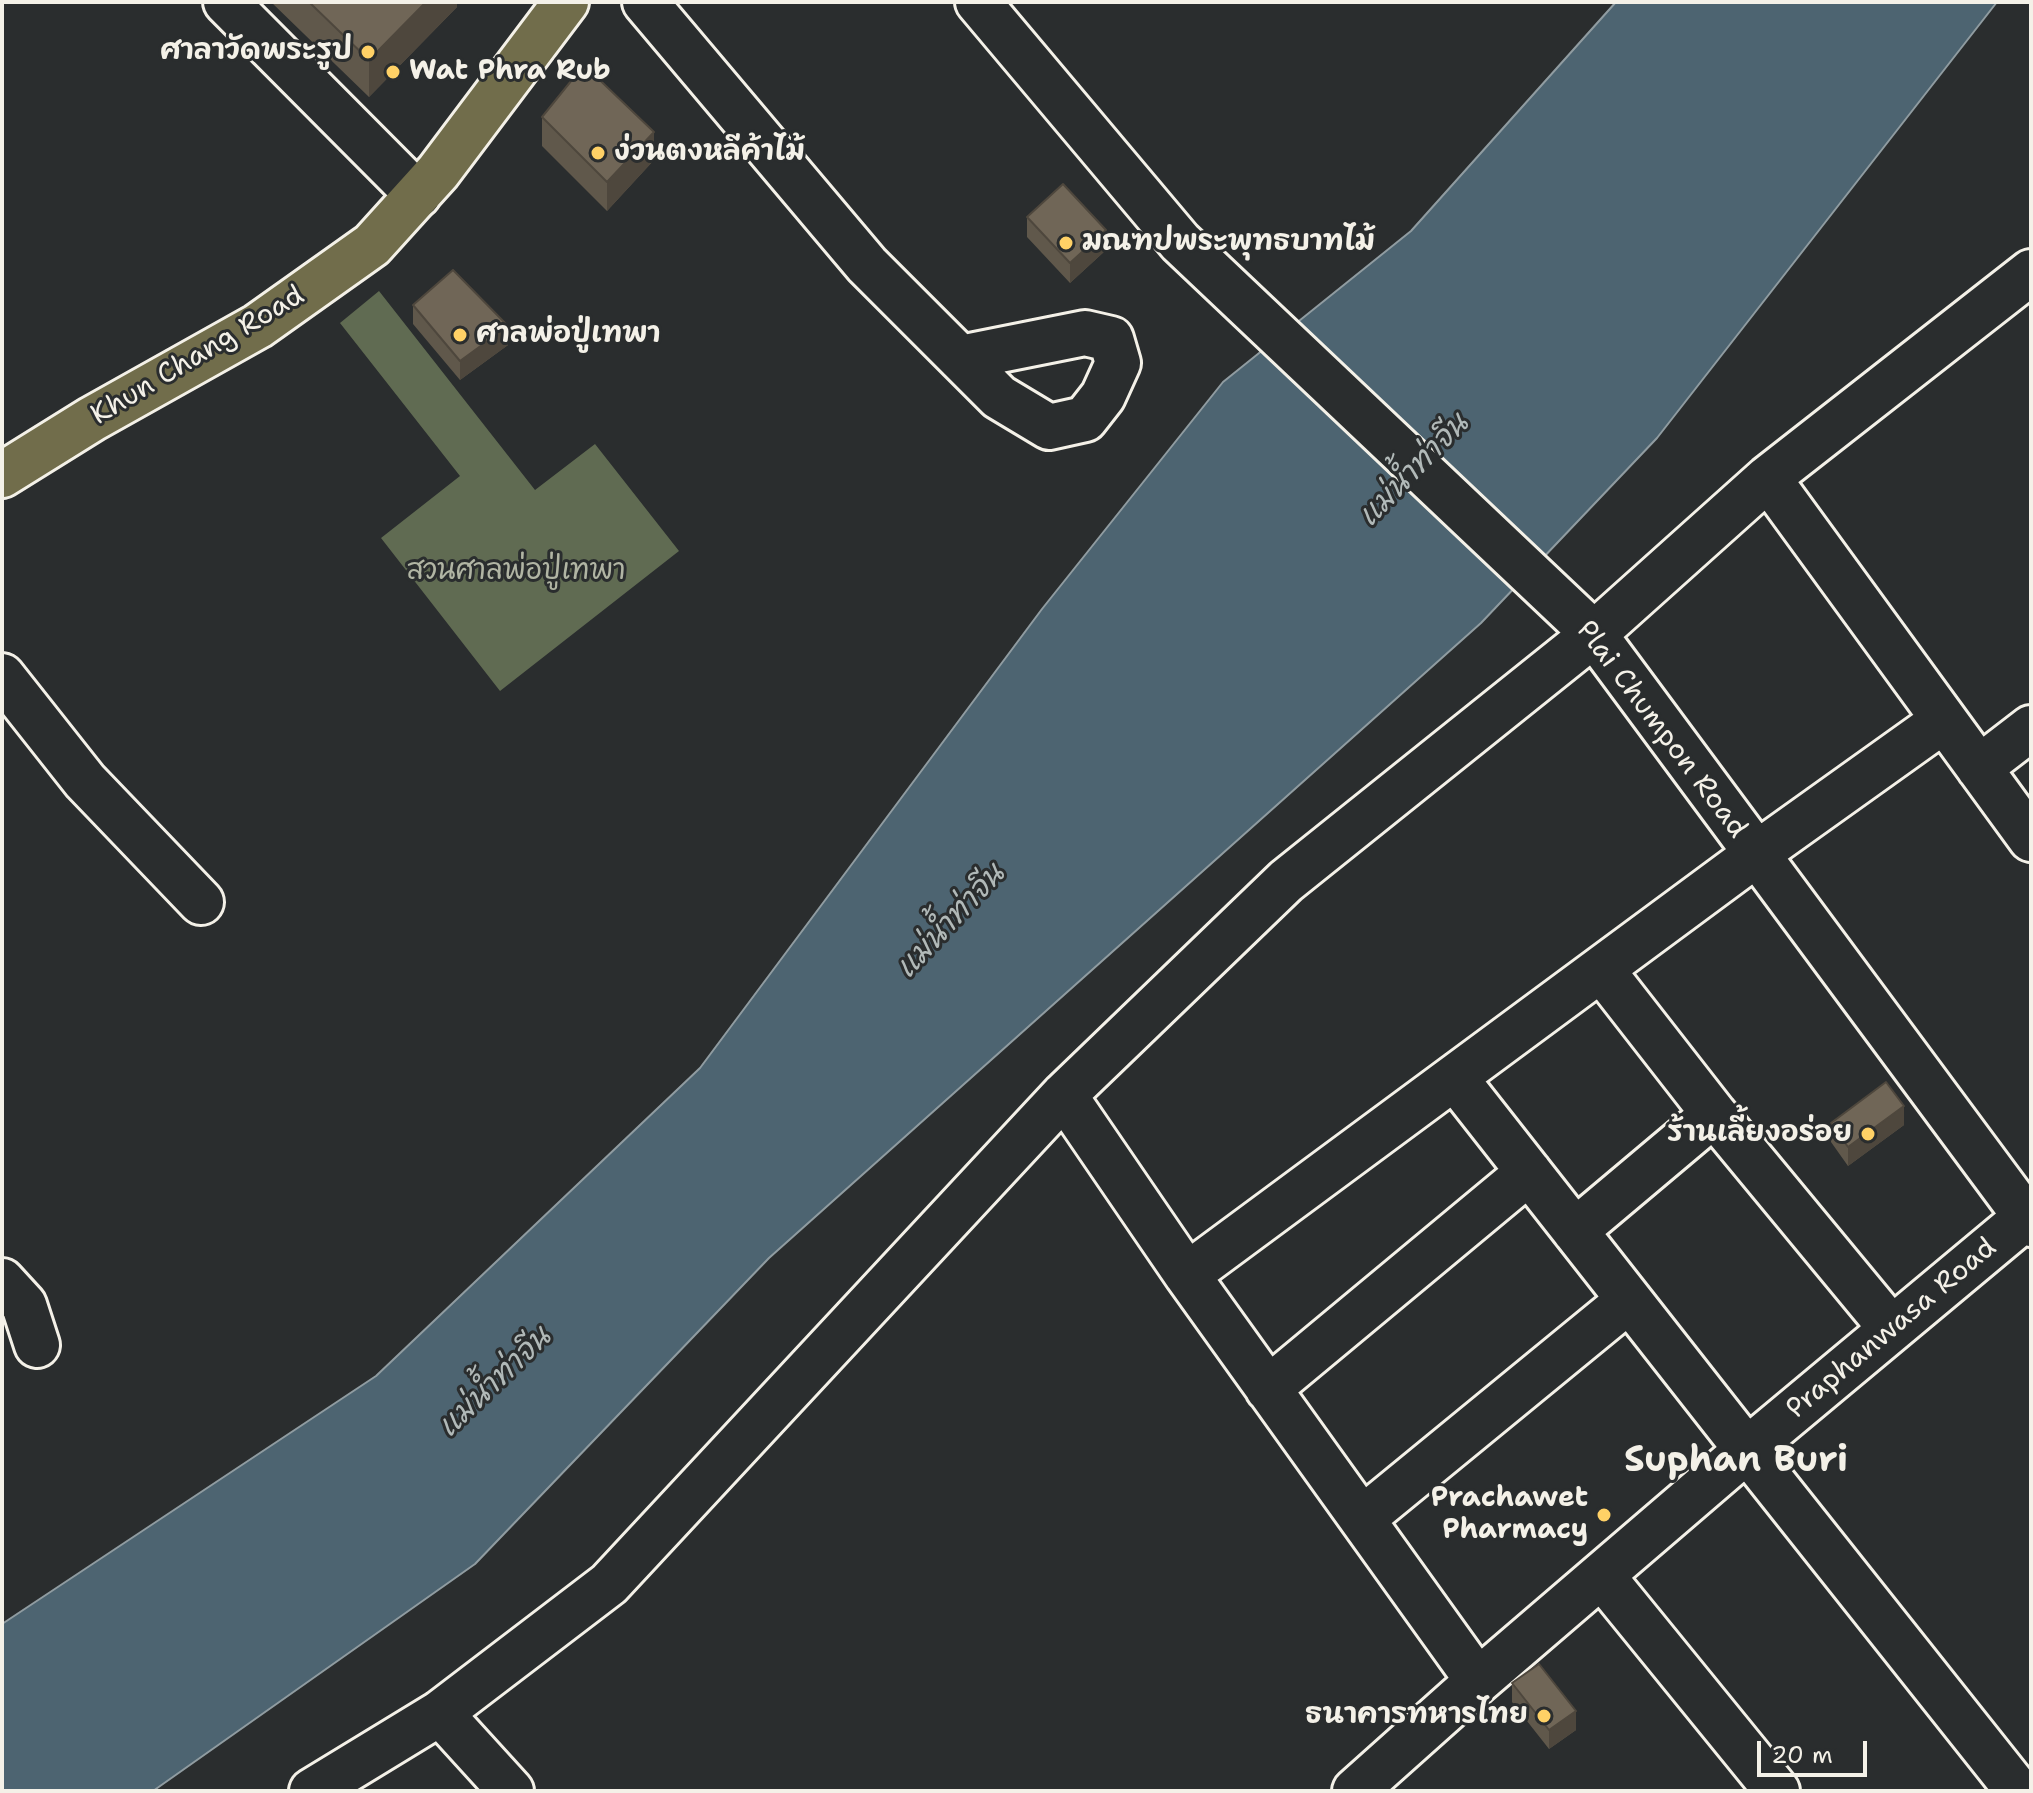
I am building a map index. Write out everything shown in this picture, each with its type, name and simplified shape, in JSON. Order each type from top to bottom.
[{"type":"main road","name":"Khun Chang Road","points":[[2,475],[92,419],[258,326],[372,245],[438,172],[566,2]]},
{"type":"street","points":[[226,2],[418,195]]},
{"type":"street","points":[[645,2],[867,265],[960,358]]},
{"type":"street","name":"Plai Chumpon Road","points":[[978,2],[1180,242],[1586,626],[2029,1218]]},
{"type":"street","points":[[312,1791],[440,1713],[609,1584],[1064,1095],[1286,881],[1586,626],[1768,478],[2031,272]]},
{"type":"street","points":[[1768,478],[2031,839]]},
{"type":"street","points":[[2,676],[85,781],[201,902]]},
{"type":"street","points":[[1187,1275],[1755,855],[1944,720]]},
{"type":"street","points":[[1979,768],[2031,728]]},
{"type":"street","points":[[1601,969],[1714,1114],[1891,1328]]},
{"type":"street","points":[[1455,1078],[2018,1791]]},
{"type":"street","points":[[1064,1095],[1187,1275],[1478,1681]]},
{"type":"street","points":[[1575,1231],[1714,1114]]},
{"type":"street","points":[[1268,1389],[1529,1172]]},
{"type":"street","name":"Praphanwasa Road","points":[[1355,1791],[1747,1450],[1891,1328],[2029,1218]]},
{"type":"street","points":[[2,1281],[24,1305],[37,1345]]},
{"type":"street","points":[[1362,1519],[1629,1300]]},
{"type":"street","points":[[1602,1576],[1777,1791]]},
{"type":"street","points":[[440,1713],[511,1791]]},
{"type":"green space","name":"สวนศาลพ่อปู่เทพา","points":[[379,291],[535,490],[595,444],[679,551],[500,691],[381,538],[460,476],[340,323]]},
{"type":"water","name":"แม่น้ำท่าจีน","points":[[1616,2],[1997,2],[1657,438],[1481,623],[769,1258],[475,1564],[153,1791],[2,1791],[2,1624],[376,1376],[700,1068],[1042,609],[1223,382],[1411,231]]},
{"type":"building","points":[[309,2],[426,2],[369,60]]},
{"type":"building","points":[[584,65],[654,132],[607,182],[542,117]]},
{"type":"building","points":[[1063,184],[1106,230],[1070,263],[1027,217]]},
{"type":"building","name":"ศาลพ่อปู่เทพา","points":[[453,270],[508,326],[460,361],[413,305]]},
{"type":"building","points":[[1886,1082],[1904,1106],[1848,1147],[1831,1123]]},
{"type":"building","points":[[1539,1664],[1576,1711],[1549,1730],[1512,1683]]},
{"type":"place","name":"ศาลาวัดพระรูป","points":[[368,52]]},
{"type":"place","name":"Wat Phra Rub","points":[[393,72]]},
{"type":"place","name":"ง่วนตงหลีค้าไม้","points":[[598,153]]},
{"type":"place","name":"มณฑปพระพุทธบาทไม้","points":[[1066,243]]},
{"type":"place","name":"ศาลพ่อปู่เทพา","points":[[460,335]]},
{"type":"place","name":"ร้านเลี้ยงอร่อย","points":[[1868,1134]]},
{"type":"place","name":"Prachawet Pharmacy","points":[[1604,1515]]},
{"type":"place","name":"ธนาคารทหารไทย","points":[[1544,1716]]},
{"type":"district","name":"Suphan Buri","points":[[1736,1462]]}]
